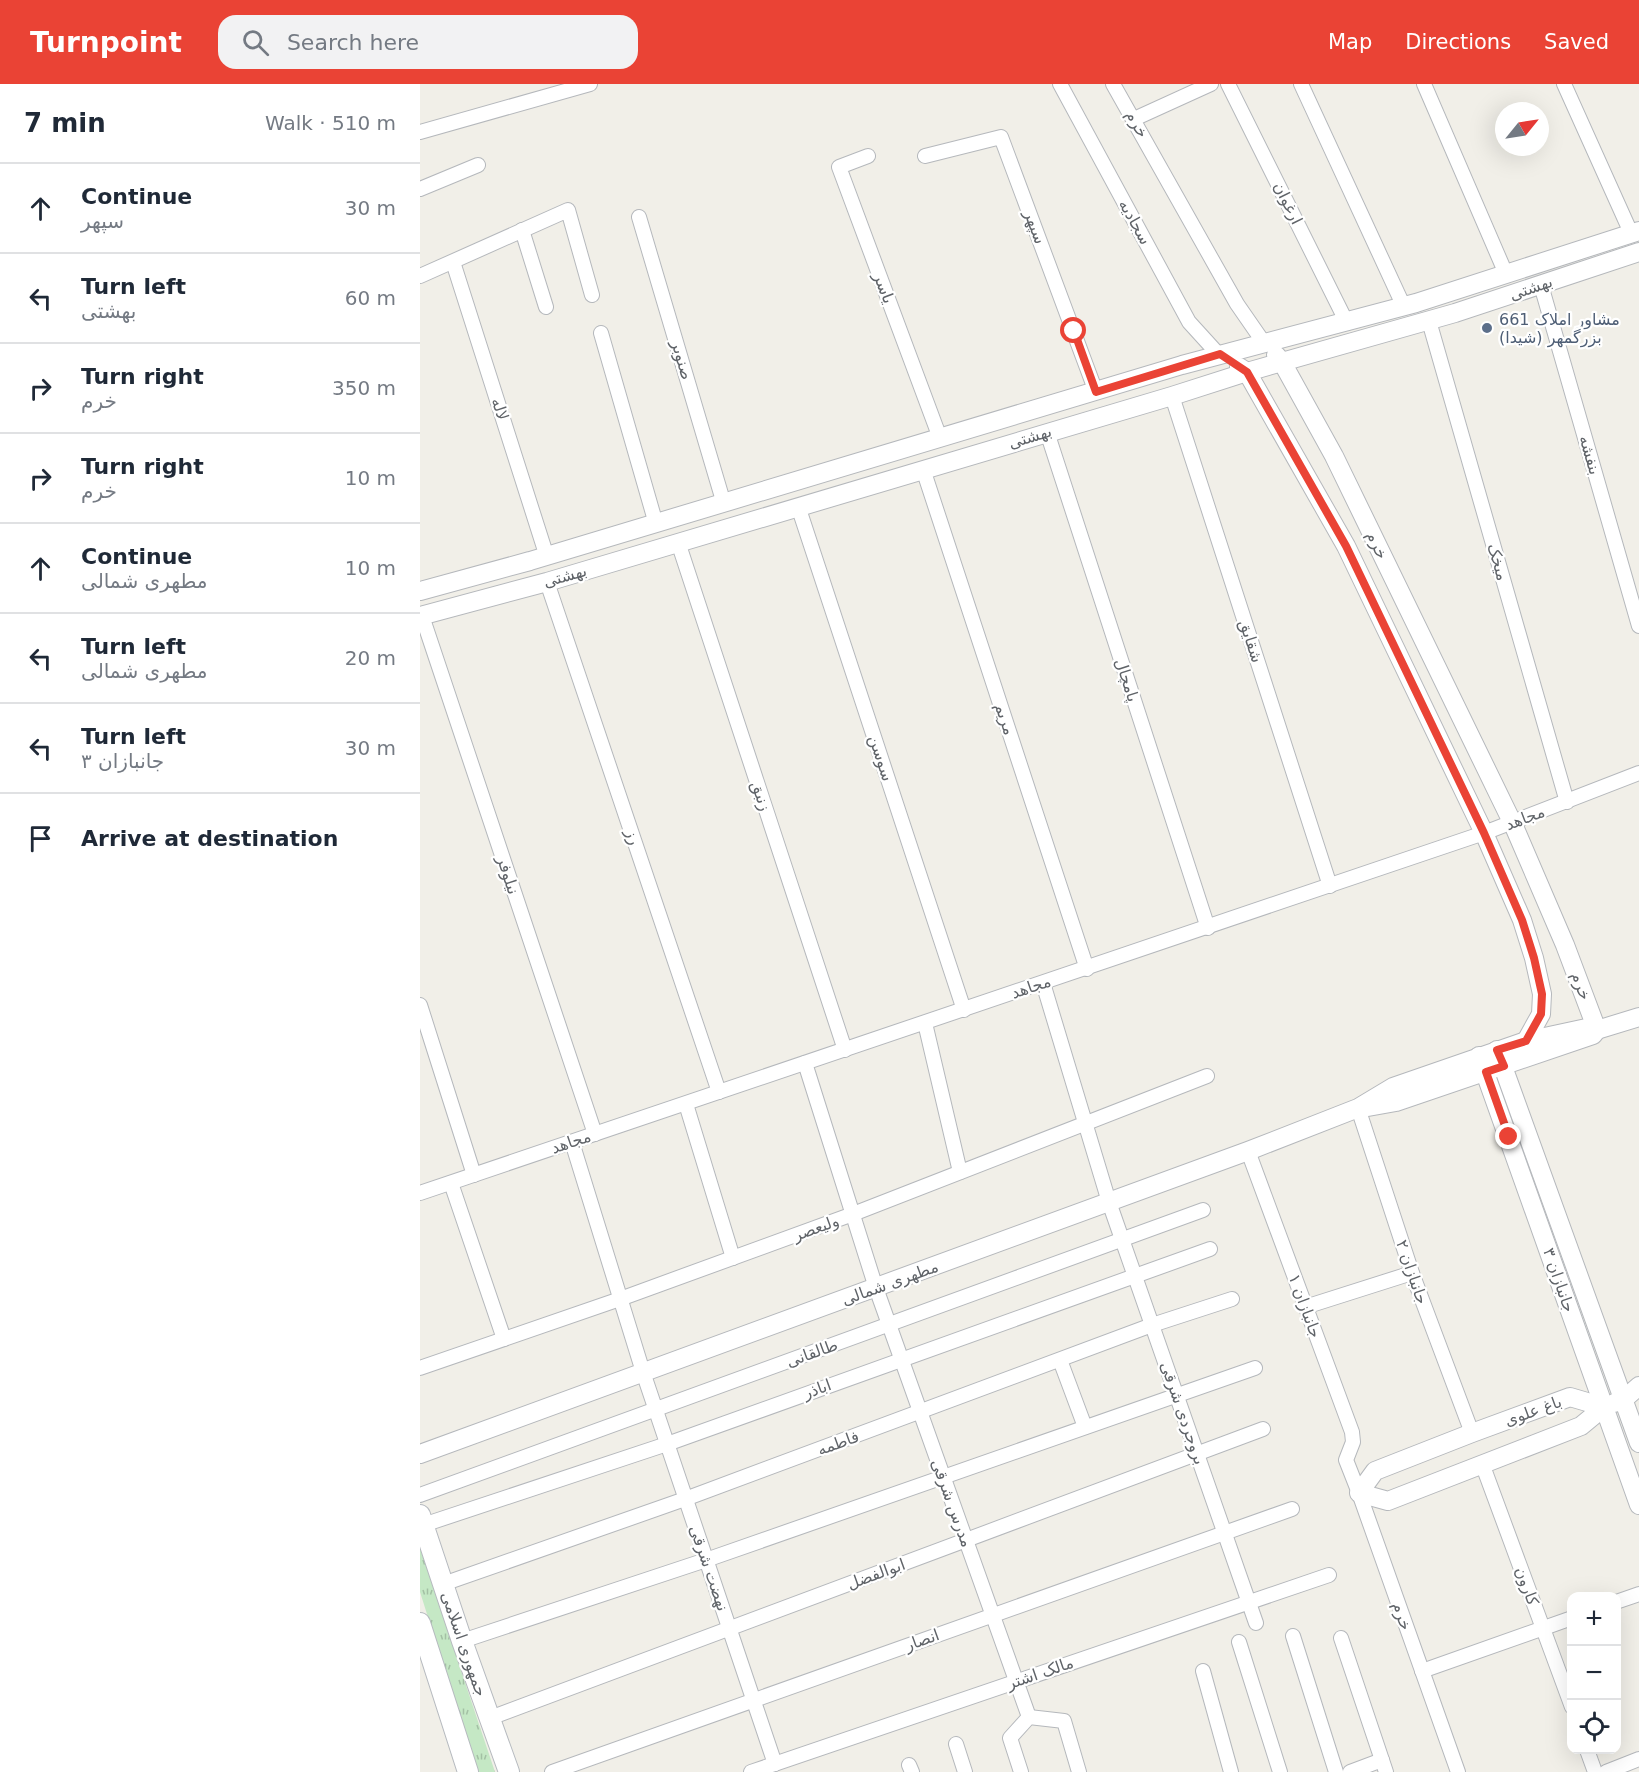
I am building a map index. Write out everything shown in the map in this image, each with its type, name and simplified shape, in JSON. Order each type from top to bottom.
[{"type":"main road","name":"جمهوری اسلامی","points":[[422,1520],[509,1772]]},
{"type":"main road","points":[[420,1623],[468,1772]]},
{"type":"street","points":[[420,132],[590,84]]},
{"type":"street","name":"سجادیه","points":[[1060,84],[1189,322],[1220,354]]},
{"type":"street","name":"خرم","points":[[1113,84],[1237,304],[1264,343],[1282,363],[1334,456],[1512,824],[1565,945],[1597,1030]]},
{"type":"street","points":[[1134,119],[1211,84]]},
{"type":"street","name":"ارغوان","points":[[1228,84],[1347,323]]},
{"type":"street","points":[[1301,84],[1404,307]]},
{"type":"street","points":[[1424,84],[1506,274]]},
{"type":"street","points":[[1564,84],[1635,232]]},
{"type":"street","name":"سپهر","points":[[925,156],[1001,136],[1096,392]]},
{"type":"street","name":"یاسر","points":[[868,156],[839,167],[940,438]]},
{"type":"street","points":[[420,189],[478,165]]},
{"type":"street","points":[[420,276],[567,210],[592,295]]},
{"type":"street","name":"صنوبر","points":[[639,217],[724,504]]},
{"type":"street","points":[[522,230],[546,307]]},
{"type":"street","name":"بهشتی","points":[[420,591],[724,504],[1220,354],[1404,307],[1635,232]]},
{"type":"street","name":"بهشتی","points":[[421,616],[547,582],[1247,372],[1429,321],[1639,252]]},
{"type":"street","name":"لاله","points":[[453,262],[547,556]]},
{"type":"street","name":"بنفشه","points":[[1541,285],[1639,626]]},
{"type":"street","name":"میخک","points":[[1429,321],[1567,802]]},
{"type":"street","points":[[601,333],[656,524]]},
{"type":"street","name":"خرم","points":[[1220,354],[1247,372],[1346,546],[1484,833],[1522,920],[1542,994],[1541,1014],[1526,1041]]},
{"type":"street","name":"شقایق","points":[[1172,396],[1330,886]]},
{"type":"street","name":"پامچال","points":[[1047,432],[1208,928]]},
{"type":"street","name":"مریم","points":[[923,469],[1087,969]]},
{"type":"street","name":"سوسن","points":[[798,506],[964,1010]]},
{"type":"street","name":"زنبق","points":[[678,542],[845,1050]]},
{"type":"street","name":"رز","points":[[547,582],[719,1092]]},
{"type":"street","name":"نیلوفر","points":[[421,616],[594,1134]]},
{"type":"street","name":"مجاهد","points":[[420,1193],[1512,824],[1639,773]]},
{"type":"street","name":"بروجردی شرقی","points":[[1043,983],[1084,1124],[1122,1239],[1256,1623]]},
{"type":"street","points":[[420,1005],[474,1175]]},
{"type":"street","points":[[1597,1030],[1639,1017]]},
{"type":"street","points":[[925,1023],[960,1172]]},
{"type":"street","name":"مطهری شمالی","points":[[420,1454],[1110,1202],[1358,1108],[1396,1102],[1482,1064],[1593,1035],[1597,1030],[1591,1027],[1526,1041],[1500,1058]]},
{"type":"street","name":"جانبازان ۳","points":[[1500,1058],[1631,1402],[1639,1443]]},
{"type":"street","name":"مدرس شرقی","points":[[805,1063],[876,1288],[1029,1717]]},
{"type":"street","name":"جانبازان ۳","points":[[1482,1064],[1639,1505]]},
{"type":"street","name":"ولیعصر","points":[[420,1368],[853,1215],[1207,1076]]},
{"type":"street","points":[[686,1104],[733,1258]]},
{"type":"street","name":"جانبازان ۲","points":[[1358,1108],[1412,1273],[1472,1433]]},
{"type":"street","points":[[1509,1137],[1527,1131]]},
{"type":"street","name":"نهضت شرقی","points":[[572,1142],[655,1410],[775,1764]]},
{"type":"street","name":"جانبازان ۱","points":[[1248,1151],[1352,1432],[1353,1442],[1346,1460]]},
{"type":"street","points":[[451,1183],[504,1339]]},
{"type":"street","name":"طالقانی","points":[[420,1495],[1203,1210]]},
{"type":"street","name":"اباذر","points":[[422,1520],[667,1444],[1210,1249]]},
{"type":"street","points":[[1305,1307],[1412,1273]]},
{"type":"street","name":"فاطمه","points":[[443,1584],[686,1499],[1152,1325],[1232,1299]]},
{"type":"street","points":[[1060,1360],[1085,1427]]},
{"type":"street","points":[[462,1641],[706,1560],[1255,1368]]},
{"type":"street","points":[[1604,1407],[1631,1402],[1639,1386]]},
{"type":"street","name":"باغ علوی","points":[[1570,1398],[1604,1407],[1581,1426],[1388,1501],[1359,1493],[1375,1472],[1472,1433],[1570,1398]]},
{"type":"street","name":"ابوالفضل","points":[[490,1718],[1263,1429]]},
{"type":"street","name":"خرم","points":[[1346,1460],[1458,1772]]},
{"type":"street","name":"کارون","points":[[1483,1466],[1569,1700]]},
{"type":"street","name":"انصار","points":[[552,1772],[1292,1509]]},
{"type":"street","name":"مالک اشتر","points":[[751,1772],[1329,1575]]},
{"type":"street","points":[[1621,1601],[1639,1594]]},
{"type":"street","points":[[1422,1671],[1567,1620]]},
{"type":"street","points":[[1293,1636],[1336,1772]]},
{"type":"street","points":[[1341,1638],[1384,1766],[1350,1772]]},
{"type":"street","points":[[1239,1642],[1281,1772]]},
{"type":"street","points":[[1203,1671],[1231,1772]]},
{"type":"street","points":[[1020,1772],[1010,1738],[1029,1717],[1064,1721],[1079,1772]]},
{"type":"street","points":[[956,1744],[965,1772]]},
{"type":"street","points":[[1589,1754],[1595,1772]]},
{"type":"street","points":[[1606,1772],[1639,1759]]},
{"type":"green space","points":[[420,1548],[495,1772],[477,1772],[420,1592]]},
{"type":"place","name":"مشاور املاک 661 بزرگمهر (شیدا)","points":[[1487,328]]},
{"type":"route","points":[[1074,331],[1096,392],[1220,354],[1247,372],[1346,546],[1484,833],[1522,920],[1534,958],[1542,994],[1541,1014],[1526,1041],[1497,1050],[1504,1066],[1486,1072],[1509,1137]]}]
